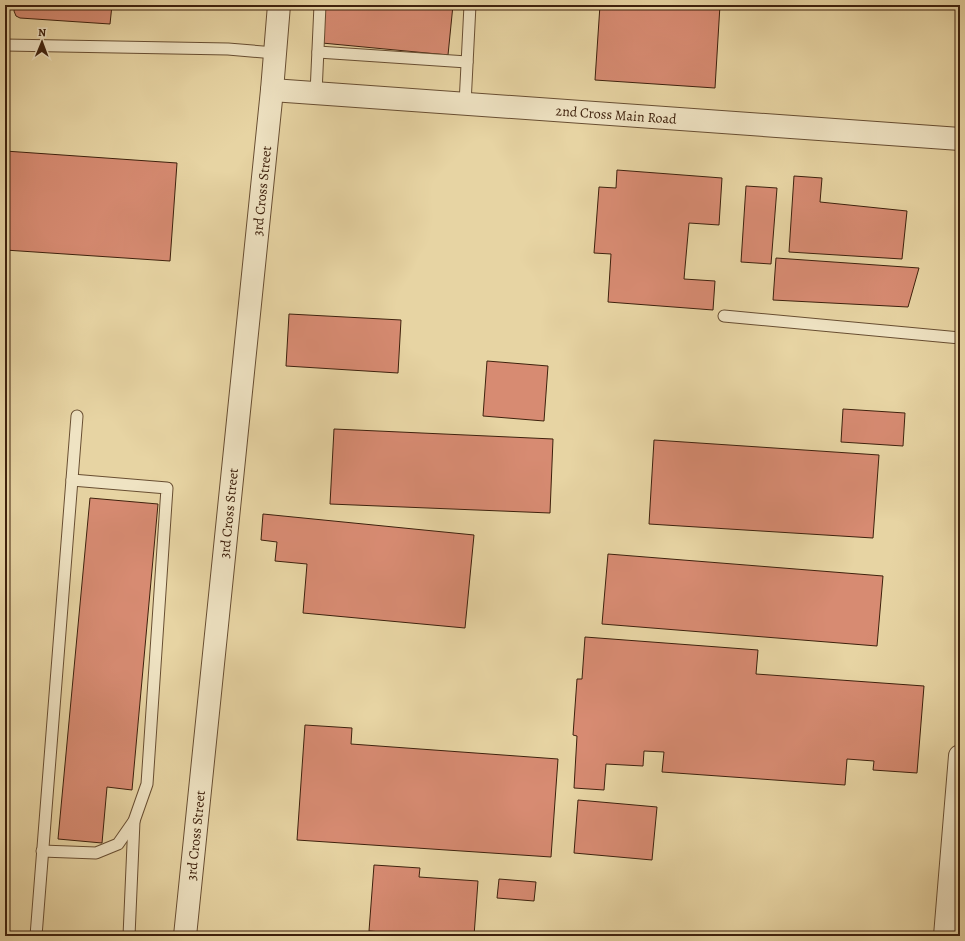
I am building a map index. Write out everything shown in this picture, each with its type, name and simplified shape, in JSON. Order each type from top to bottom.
[{"type":"street","name":"3rd Cross Street","points":[[185,936],[272,90],[279,5]]},
{"type":"street","name":"2nd Cross Main Road","points":[[272,90],[960,139]]},
{"type":"street","points":[[945,936],[960,756]]},
{"type":"lane","points":[[316,93],[320,5]]},
{"type":"lane","points":[[465,104],[470,5]]},
{"type":"lane","points":[[5,45],[228,49],[275,53]]},
{"type":"lane","points":[[318,52],[467,62]]},
{"type":"lane","points":[[724,316],[960,338]]},
{"type":"lane","points":[[36,936],[77,416]]},
{"type":"lane","points":[[42,851],[96,853],[118,844],[134,821],[147,784],[167,488],[72,480]]},
{"type":"lane","points":[[129,936],[134,821]]},
{"type":"building","points":[[15,5],[112,5],[110,24],[20,18],[16,16],[14,11]]},
{"type":"building","points":[[326,5],[453,5],[448,55],[322,43]]},
{"type":"building","points":[[600,5],[720,5],[715,88],[595,80]]},
{"type":"building","points":[[5,151],[177,163],[170,261],[5,250]]},
{"type":"building","points":[[617,170],[722,178],[719,225],[689,223],[684,279],[715,281],[713,310],[608,302],[611,254],[594,253],[599,187],[616,188]]},
{"type":"building","points":[[794,176],[822,178],[820,202],[907,211],[902,259],[789,252]]},
{"type":"building","points":[[746,186],[777,188],[771,264],[741,262]]},
{"type":"building","points":[[776,258],[919,268],[908,307],[773,300]]},
{"type":"building","points":[[289,314],[401,320],[398,373],[286,366]]},
{"type":"building","points":[[487,361],[548,366],[544,421],[483,416]]},
{"type":"building","points":[[843,409],[905,413],[903,446],[841,442]]},
{"type":"building","points":[[334,429],[553,439],[550,513],[330,504]]},
{"type":"building","points":[[654,440],[879,455],[873,538],[649,524]]},
{"type":"building","points":[[90,498],[158,504],[132,790],[107,787],[102,843],[58,839]]},
{"type":"building","points":[[263,514],[474,535],[465,628],[303,613],[307,564],[275,561],[277,542],[261,540]]},
{"type":"building","points":[[608,554],[883,576],[877,646],[602,624]]},
{"type":"building","points":[[585,637],[758,650],[756,674],[924,686],[917,773],[873,770],[874,761],[847,759],[845,785],[662,772],[664,752],[644,751],[643,766],[606,764],[604,790],[574,788],[577,736],[573,735],[577,679],[582,679]]},
{"type":"building","points":[[305,725],[352,728],[351,744],[558,759],[551,857],[297,840]]},
{"type":"building","points":[[578,800],[657,807],[652,860],[574,853]]},
{"type":"building","points":[[374,865],[420,868],[419,877],[478,881],[474,936],[435,936],[369,931]]},
{"type":"building","points":[[499,879],[536,882],[534,901],[497,898]]}]
